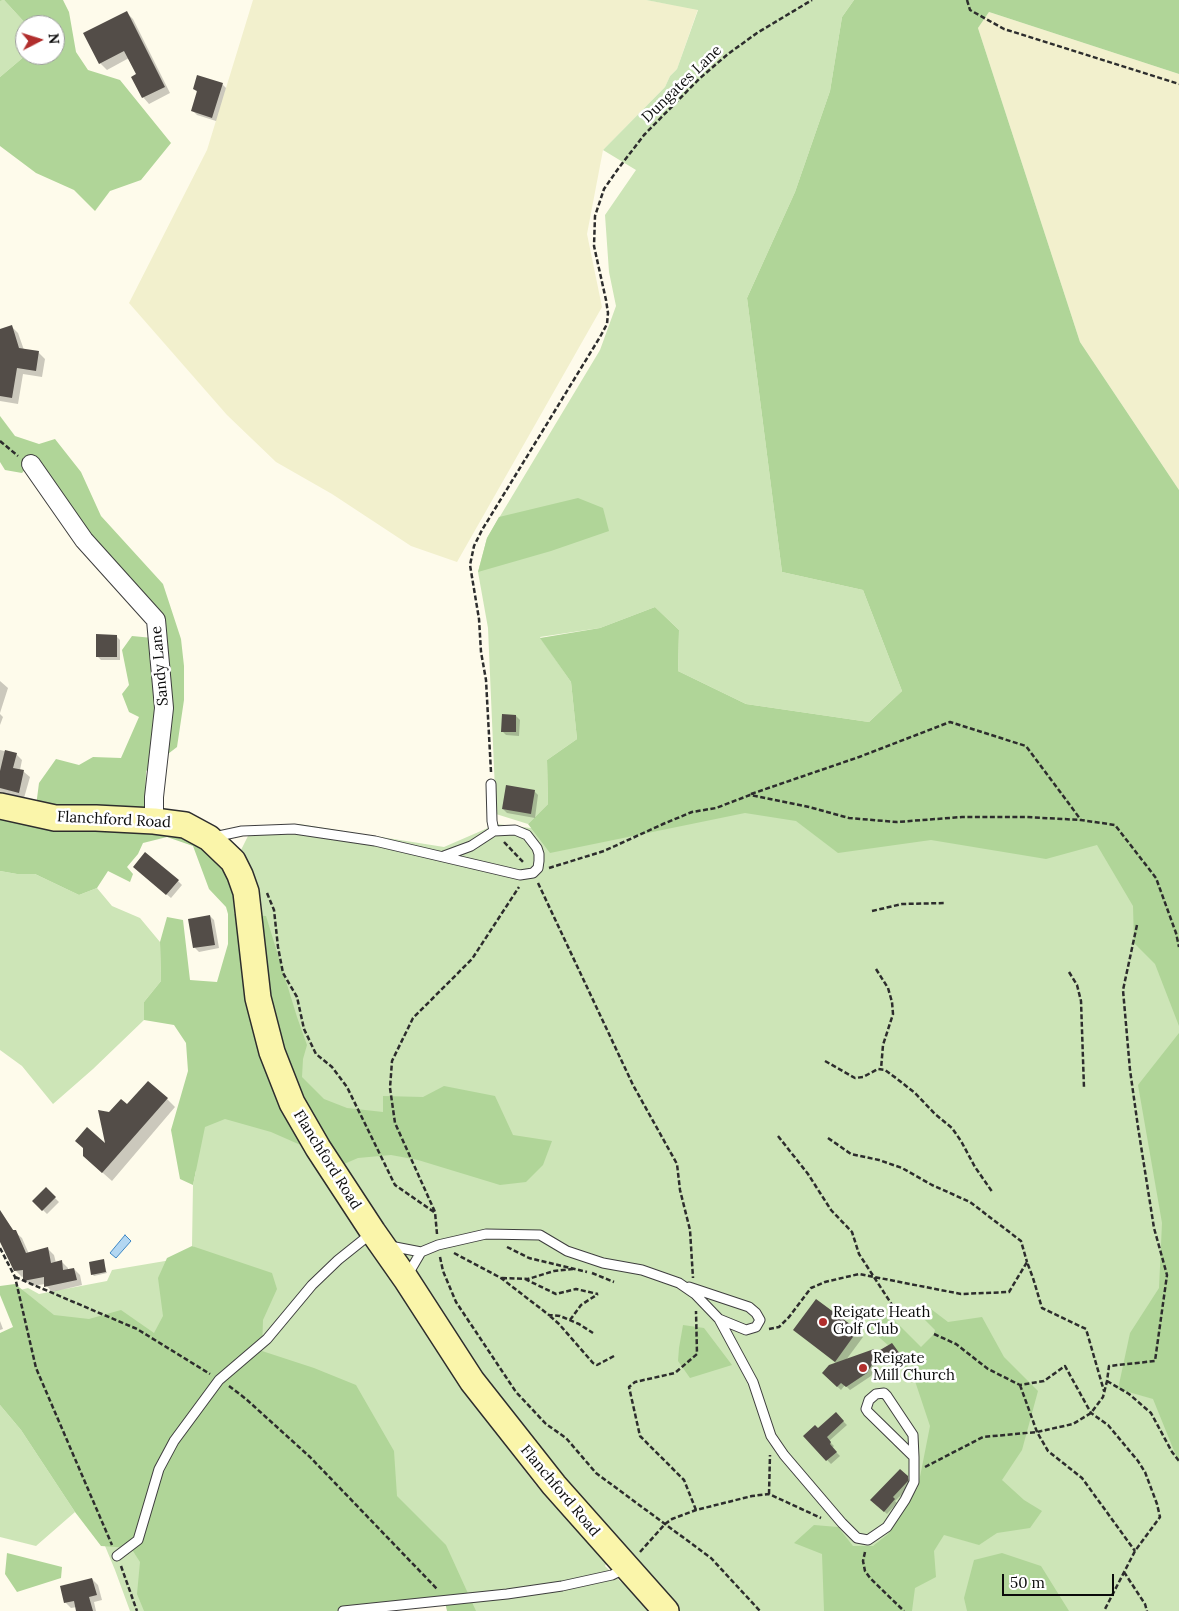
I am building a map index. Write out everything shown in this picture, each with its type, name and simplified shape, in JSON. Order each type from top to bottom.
[{"type":"street","name":"Sandy Lane","points":[[31,464],[84,540],[156,620],[164,708],[154,797],[154,821]]},
{"type":"street","name":"Flanchford Road","points":[[0,806],[55,818],[154,821],[185,825],[209,838],[233,861],[246,892],[258,998],[272,1052],[292,1103],[318,1148],[472,1381],[554,1485],[666,1611]]},
{"type":"lane","points":[[491,784],[494,831]]},
{"type":"lane","points":[[209,838],[242,830],[294,829],[375,841],[513,874],[530,874],[538,868],[539,854],[537,848],[526,835],[515,830],[494,831],[471,846],[444,856]]},
{"type":"lane","points":[[117,1556],[138,1540],[159,1469],[174,1441],[219,1380],[267,1339],[312,1285],[338,1260],[377,1238],[421,1252],[439,1245],[487,1234],[540,1235],[567,1251],[604,1263],[642,1270],[679,1283],[695,1292],[753,1309],[759,1316],[759,1325],[751,1330],[746,1330],[718,1319]]},
{"type":"lane","points":[[406,1279],[421,1252]]},
{"type":"lane","points":[[695,1292],[718,1319],[752,1382],[771,1436],[842,1523],[857,1538],[868,1540],[888,1527],[914,1482],[914,1470],[914,1457],[914,1439],[911,1432],[887,1396],[884,1393],[876,1394],[869,1400],[867,1405],[868,1412],[914,1457]]},
{"type":"lane","points":[[343,1611],[490,1596],[562,1586],[612,1575],[627,1568]]},
{"type":"path","name":"Dungates Lane","points":[[491,784],[486,680],[481,652],[480,619],[470,565],[474,546],[482,530],[607,324],[606,300],[594,246],[595,216],[604,189],[644,135],[699,79],[728,54],[757,33],[812,0]]},
{"type":"path","points":[[967,0],[970,10],[1004,29],[1179,84]]},
{"type":"path","points":[[0,441],[31,464]]},
{"type":"path","points":[[760,1611],[711,1558],[596,1473],[566,1438],[546,1424],[516,1392],[456,1302],[443,1271],[435,1212],[395,1123],[390,1088],[392,1060],[413,1018],[472,958],[530,874],[604,851],[692,812],[716,808],[950,722],[1026,746],[1081,820]]},
{"type":"path","points":[[750,795],[859,819],[898,822],[962,817],[1026,817],[1081,820],[1115,825],[1156,878],[1176,933],[1179,947]]},
{"type":"path","points":[[494,831],[530,874],[633,1085],[676,1164],[690,1230],[697,1354],[674,1374],[635,1382],[629,1386],[640,1436],[684,1480],[696,1510]]},
{"type":"path","points":[[264,885],[274,910],[283,973],[297,997],[304,1028],[316,1054],[332,1067],[347,1087],[395,1185],[435,1212]]},
{"type":"path","points":[[872,911],[902,904],[946,903]]},
{"type":"path","points":[[914,1470],[931,1465],[982,1437],[1037,1432],[1073,1424],[1091,1413],[1103,1397],[1109,1366],[1155,1361],[1167,1275],[1154,1228],[1138,1127],[1123,990],[1136,925]]},
{"type":"path","points":[[876,968],[888,988],[893,1014],[886,1034],[881,1069]]},
{"type":"path","points":[[1069,972],[1077,985],[1081,1001],[1084,1088]]},
{"type":"path","points":[[825,1061],[856,1078],[863,1077],[878,1069],[896,1078],[952,1128],[993,1193]]},
{"type":"path","points":[[778,1136],[808,1174],[831,1210],[852,1232],[859,1254],[896,1311]]},
{"type":"path","points":[[828,1138],[851,1154],[879,1160],[902,1168],[932,1185],[970,1202],[1021,1241],[1042,1308],[1086,1329],[1104,1392]]},
{"type":"path","points":[[487,1234],[511,1250],[529,1258],[589,1272],[614,1282]]},
{"type":"path","points":[[439,1245],[501,1278],[560,1324],[593,1363],[597,1365],[614,1356]]},
{"type":"path","points":[[0,1248],[15,1278],[36,1368],[126,1577],[137,1611]]},
{"type":"path","points":[[746,1330],[761,1331],[779,1327],[811,1288],[859,1274],[961,1294],[1009,1292],[1027,1262]]},
{"type":"path","points":[[501,1278],[525,1279],[554,1271],[575,1269]]},
{"type":"path","points":[[15,1278],[136,1329],[219,1380],[246,1399],[310,1457],[448,1599]]},
{"type":"path","points":[[525,1279],[556,1294],[576,1289],[598,1294],[581,1305],[570,1320]]},
{"type":"path","points":[[549,1315],[570,1320],[593,1333]]},
{"type":"path","points":[[934,1334],[956,1344],[988,1369],[1020,1385],[1044,1381],[1065,1366],[1091,1413],[1108,1425],[1138,1461],[1157,1504],[1160,1517],[1135,1551],[1104,1611]]},
{"type":"path","points":[[1107,1381],[1129,1394],[1151,1413],[1172,1452],[1179,1460]]},
{"type":"path","points":[[1020,1385],[1037,1432],[1048,1451],[1082,1478],[1135,1551]]},
{"type":"path","points":[[769,1494],[771,1436]]},
{"type":"path","points":[[627,1568],[665,1524],[672,1519],[696,1510],[769,1494],[825,1520],[842,1523]]},
{"type":"path","points":[[868,1540],[863,1561],[865,1571],[875,1584],[904,1611]]},
{"type":"path","points":[[1124,1572],[1147,1611]]},
{"type":"shaded area","points":[[253,0],[646,0],[698,9],[677,69],[670,76],[665,87],[603,150],[587,234],[602,307],[457,562],[411,546],[332,494],[276,462],[227,415],[129,303],[207,150]]},
{"type":"shaded area","points":[[989,12],[1179,74],[1179,490],[1080,342],[978,28]]},
{"type":"green space","points":[[4,0],[18,15],[15,15],[15,64],[0,77],[0,1]]},
{"type":"green space","points":[[4,0],[63,0],[69,12],[76,52],[88,70],[120,80],[171,143],[141,180],[110,191],[95,211],[74,190],[36,173],[0,146],[0,77],[15,64],[65,65],[65,15],[18,15]]},
{"type":"green space","points":[[646,0],[854,0],[842,17],[830,91],[795,192],[747,298],[782,572],[863,590],[902,691],[869,722],[746,704],[678,671],[679,630],[655,607],[600,628],[540,637],[571,682],[577,739],[547,760],[548,804],[528,824],[496,814],[488,628],[478,572],[487,538],[600,350],[616,306],[609,272],[605,215],[636,170],[603,150],[665,87],[670,76],[677,69],[698,10]]},
{"type":"green space","points":[[854,0],[1179,0],[1179,74],[989,12],[978,28],[1080,342],[1179,490],[1179,1026],[1155,964],[1134,943],[1133,906],[1097,845],[1046,859],[931,840],[838,853],[796,821],[745,813],[550,853],[528,824],[548,804],[547,760],[577,739],[571,682],[540,638],[600,628],[655,607],[679,630],[678,671],[746,704],[869,722],[902,691],[863,590],[782,572],[747,298],[795,192],[830,91],[842,17]]},
{"type":"green space","points":[[0,416],[15,436],[39,444],[55,439],[81,472],[101,516],[163,584],[181,639],[184,666],[184,700],[177,747],[146,771],[145,807],[150,828],[198,837],[233,880],[234,914],[266,916],[307,1045],[303,1059],[302,1077],[324,1099],[347,1108],[383,1112],[383,1096],[423,1097],[444,1086],[495,1096],[513,1135],[552,1141],[543,1165],[526,1182],[500,1185],[418,1160],[391,1155],[358,1158],[344,1164],[271,1132],[225,1119],[205,1127],[193,1185],[180,1179],[171,1130],[188,1071],[186,1043],[174,1025],[144,1020],[144,1002],[161,981],[160,942],[167,917],[183,920],[190,980],[217,982],[228,944],[228,914],[226,907],[209,889],[193,846],[167,837],[143,843],[138,854],[127,867],[133,874],[130,882],[108,871],[97,888],[79,895],[35,874],[17,874],[0,871],[0,811],[35,814],[39,783],[56,759],[79,765],[93,757],[121,758],[139,717],[129,712],[122,694],[129,685],[122,650],[132,636],[163,639],[161,613],[82,526],[34,459],[22,473],[5,470],[0,462]]},
{"type":"green space","points":[[578,498],[603,508],[609,531],[551,551],[478,572],[487,538],[499,517]]},
{"type":"green space","points":[[1032,681],[1179,913],[1179,1611],[679,1611],[600,1524],[443,1325],[448,1368],[488,1423],[535,1484],[593,1548],[606,1564],[605,1566],[621,1582],[636,1590],[655,1611],[453,1611],[451,1602],[377,1611],[130,1611],[115,1570],[48,1409],[9,1293],[28,1288],[39,1294],[107,1281],[112,1270],[171,1260],[194,1247],[192,1246],[193,1185],[196,1171],[195,1155],[238,1011],[224,863],[243,858],[241,850],[253,826],[299,824],[444,847],[497,824],[531,828]]},
{"type":"green space","points":[[0,871],[17,874],[35,874],[79,895],[97,888],[112,906],[140,918],[160,942],[161,981],[144,1002],[144,1020],[53,1104],[22,1066],[0,1050]]},
{"type":"green space","points":[[1179,1033],[1179,1463],[1153,1399],[1118,1389],[1130,1333],[1159,1288],[1162,1223],[1138,1085]]},
{"type":"green space","points":[[192,1246],[272,1273],[277,1289],[263,1320],[262,1351],[314,1368],[356,1385],[394,1451],[397,1496],[446,1545],[476,1611],[447,1611],[445,1602],[343,1611],[144,1611],[137,1594],[140,1562],[131,1548],[101,1546],[75,1512],[21,1430],[0,1405],[0,1333],[13,1327],[0,1295],[0,1286],[15,1284],[54,1315],[89,1319],[121,1310],[154,1333],[163,1316],[158,1278],[167,1258]]},
{"type":"green space","points":[[931,1309],[948,1322],[982,1317],[1004,1357],[1038,1391],[1022,1450],[1002,1480],[1024,1500],[1042,1511],[1030,1528],[997,1533],[979,1545],[944,1535],[934,1551],[936,1577],[915,1588],[912,1611],[824,1611],[822,1554],[794,1543],[814,1525],[838,1527],[853,1546],[873,1546],[888,1534],[918,1487],[930,1426],[915,1381],[888,1345],[866,1326],[879,1314],[890,1316],[921,1347],[934,1334],[935,1330],[917,1312]]},
{"type":"green space","points":[[683,1325],[704,1328],[732,1365],[690,1378],[678,1361]]},
{"type":"green space","points":[[0,1405],[21,1430],[75,1512],[36,1546],[0,1537]]},
{"type":"green space","points":[[7,1553],[62,1567],[61,1578],[17,1592],[5,1574]]},
{"type":"green space","points":[[1002,1553],[1041,1566],[1069,1611],[967,1611],[964,1598],[974,1560]]},
{"type":"water","points":[[125,1235],[131,1241],[116,1258],[110,1253]]},
{"type":"building","points":[[127,11],[165,87],[142,98],[131,77],[136,74],[124,51],[99,64],[83,33]]},
{"type":"building","points":[[197,75],[223,83],[212,118],[191,111],[197,91],[193,89]]},
{"type":"building","points":[[12,325],[19,348],[39,351],[36,371],[17,368],[12,398],[0,396],[0,329]]},
{"type":"building","points":[[96,634],[117,635],[117,657],[96,657]]},
{"type":"building","points":[[502,714],[516,715],[516,732],[501,732]]},
{"type":"building","points":[[5,750],[17,753],[13,768],[24,770],[19,793],[0,788],[0,771]]},
{"type":"building","points":[[506,785],[535,790],[531,814],[502,809]]},
{"type":"building","points":[[145,852],[179,880],[166,895],[133,867]]},
{"type":"building","points":[[210,915],[215,945],[193,948],[188,919]]},
{"type":"building","points":[[148,1081],[168,1098],[102,1173],[83,1156],[83,1148],[75,1141],[87,1127],[105,1143],[98,1110],[109,1112],[121,1099],[127,1104]]},
{"type":"building","points":[[46,1187],[56,1197],[42,1211],[32,1201]]},
{"type":"building","points":[[0,1210],[13,1230],[16,1230],[26,1253],[48,1247],[51,1263],[62,1260],[63,1270],[74,1268],[77,1280],[44,1287],[44,1277],[23,1281],[23,1270],[14,1271],[0,1242]]},
{"type":"building","points":[[104,1259],[106,1272],[91,1275],[89,1262]]},
{"type":"building","name":"Reigate Heath Golf Club","points":[[816,1299],[858,1330],[835,1362],[793,1330]]},
{"type":"building","points":[[892,1343],[900,1354],[873,1363],[867,1373],[846,1387],[841,1383],[837,1387],[822,1373],[829,1365],[874,1349],[875,1353]]},
{"type":"building","points":[[836,1412],[844,1421],[827,1437],[837,1452],[826,1461],[803,1436],[815,1425],[818,1428]]},
{"type":"building","points":[[900,1469],[908,1476],[908,1481],[893,1497],[895,1499],[884,1512],[870,1500]]},
{"type":"building","points":[[92,1578],[97,1595],[89,1597],[93,1611],[76,1611],[74,1601],[64,1603],[60,1586]]},
{"type":"place","name":"Reigate Heath Golf Club","points":[[823,1322]]},
{"type":"place","name":"Reigate Mill Church","points":[[863,1368]]}]
